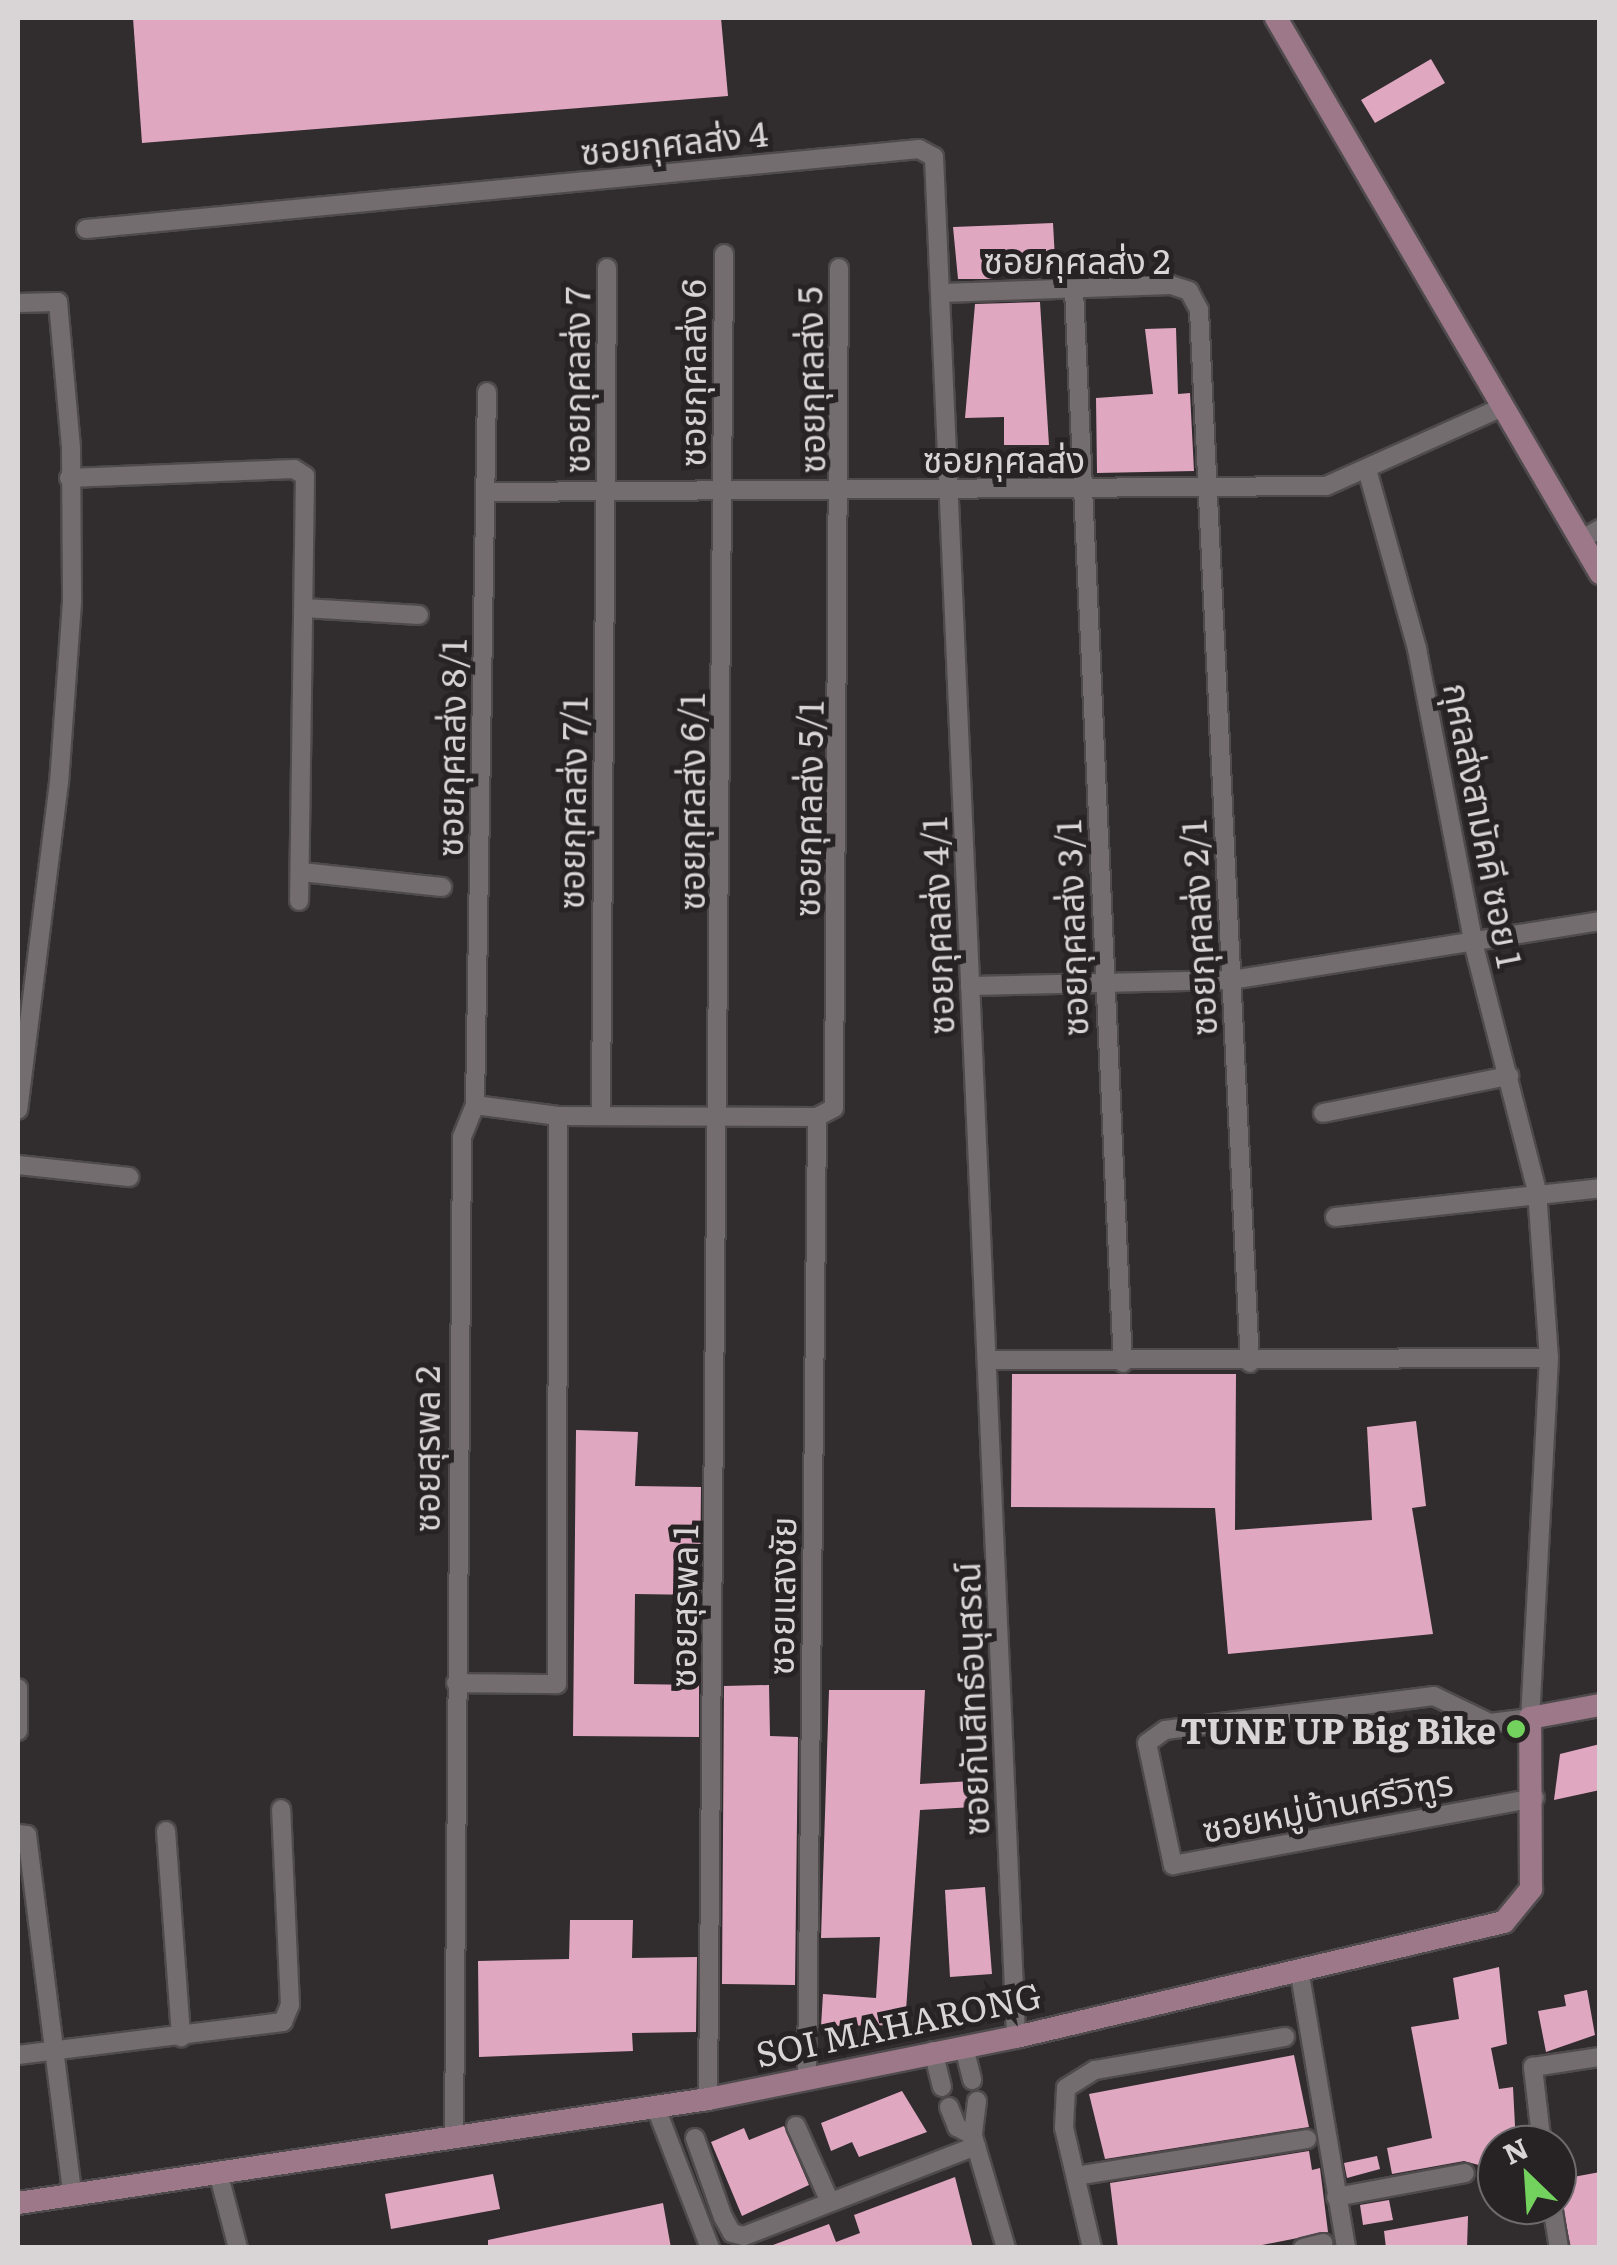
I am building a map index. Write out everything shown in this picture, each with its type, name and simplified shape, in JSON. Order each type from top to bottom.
[{"type":"street","points":[[1276,18],[1502,407],[1590,534],[1600,573]]},
{"type":"street","name":"ซอยกุศลส่ง 4","points":[[86,229],[926,149],[936,164],[952,489]]},
{"type":"street","name":"ซอยกุศลส่ง 6","points":[[724,254],[724,491]]},
{"type":"street","name":"ซอยกุศลส่ง 7","points":[[607,268],[607,492]]},
{"type":"street","name":"ซอยกุศลส่ง 5","points":[[839,268],[843,491]]},
{"type":"street","name":"ซอยกุศลส่ง 3/1","points":[[1074,290],[1123,1363]]},
{"type":"street","name":"ซอยกุศลส่ง 2","points":[[943,292],[1189,291],[1199,310],[1208,490]]},
{"type":"street","points":[[18,304],[58,302],[68,478],[66,704],[18,1108]]},
{"type":"street","name":"ซอยกุศลส่ง 8/1","points":[[475,1106],[487,392]]},
{"type":"street","name":"ซอยกุศลส่ง","points":[[488,492],[1208,490],[1326,486],[1368,473],[1502,407]]},
{"type":"street","points":[[68,478],[301,472],[305,608],[299,901]]},
{"type":"street","name":"กุศลส่งสามัคคี ซอย 1","points":[[1368,473],[1417,648],[1474,946],[1537,1191],[1550,1358],[1530,1718]]},
{"type":"street","name":"ซอยกุศลส่ง 4/1","points":[[952,489],[970,986],[990,1360]]},
{"type":"street","name":"ซอยกุศลส่ง 2/1","points":[[1208,490],[1250,1362]]},
{"type":"street","name":"ซอยกุศลส่ง 6/1","points":[[720,1114],[724,491]]},
{"type":"street","name":"ซอยกุศลส่ง 5/1","points":[[817,1117],[836,1098],[843,491]]},
{"type":"street","name":"ซอยกุศลส่ง 7/1","points":[[600,1115],[607,492]]},
{"type":"street","points":[[305,608],[419,616]]},
{"type":"street","points":[[302,872],[442,887]]},
{"type":"street","points":[[970,986],[1232,980],[1474,946],[1600,921]]},
{"type":"street","points":[[1323,1114],[1509,1076]]},
{"type":"street","points":[[475,1106],[558,1116],[817,1117]]},
{"type":"street","name":"ซอยสุรพล 2","points":[[454,2138],[460,1152],[475,1106]]},
{"type":"street","name":"ซอยสุรพล 1","points":[[708,2099],[720,1114]]},
{"type":"street","points":[[456,1683],[557,1684],[558,1116]]},
{"type":"street","name":"ซอยแสงชัย","points":[[807,2076],[817,1117]]},
{"type":"street","points":[[18,1164],[129,1177]]},
{"type":"street","points":[[1335,1217],[1537,1191],[1600,1188]]},
{"type":"street","points":[[990,1360],[1123,1363],[1550,1358]]},
{"type":"street","name":"ซอยกันสิทธ์อนุสรณ์","points":[[990,1360],[1016,2036]]},
{"type":"street","points":[[18,1688],[18,1730]]},
{"type":"street","name":"ซอยหมู่บ้านศรีวิฑูร","points":[[1530,1718],[1490,1723],[1434,1696],[1165,1730],[1148,1742],[1174,1865],[1535,1798]]},
{"type":"street","points":[[1530,1718],[1600,1706]]},
{"type":"street","name":"SOI MAHARONG","points":[[18,2202],[708,2099],[1016,2036],[1516,1915],[1531,1889],[1535,1798],[1530,1718]]},
{"type":"street","points":[[18,2055],[180,2036],[288,2015],[281,1809]]},
{"type":"street","points":[[166,1832],[180,2036]]},
{"type":"street","points":[[18,1834],[28,1836],[26,1943],[72,2192]]},
{"type":"street","points":[[1299,1968],[1346,2248]]},
{"type":"street","points":[[1092,2248],[1062,2104],[1078,2078],[1286,2037]]},
{"type":"street","points":[[964,2047],[972,2080]]},
{"type":"street","points":[[933,2051],[942,2087]]},
{"type":"street","points":[[1540,2125],[1533,2067],[1600,2057]]},
{"type":"street","points":[[977,2101],[974,2141],[1006,2248]]},
{"type":"street","points":[[948,2107],[956,2127],[974,2141]]},
{"type":"street","points":[[656,2108],[710,2248]]},
{"type":"street","points":[[796,2126],[830,2202]]},
{"type":"street","points":[[695,2138],[736,2236],[830,2202],[974,2141]]},
{"type":"street","points":[[1076,2176],[1308,2138]]},
{"type":"street","points":[[218,2172],[238,2248]]},
{"type":"street","points":[[1336,2197],[1465,2173]]},
{"type":"street","points":[[1303,2248],[1323,2243]]},
{"type":"building","points":[[133,18],[721,18],[728,96],[142,143]]},
{"type":"building","points":[[1431,59],[1445,83],[1375,123],[1361,100]]},
{"type":"building","points":[[1053,223],[1056,277],[1030,277],[1029,257],[995,258],[996,279],[958,279],[953,227]]},
{"type":"building","points":[[1040,302],[1049,445],[1004,445],[1004,417],[965,418],[975,304]]},
{"type":"building","points":[[1176,328],[1178,394],[1190,393],[1194,471],[1097,473],[1096,398],[1153,394],[1145,329]]},
{"type":"building","points":[[1012,1374],[1236,1374],[1235,1530],[1372,1520],[1367,1427],[1416,1421],[1426,1506],[1412,1508],[1433,1634],[1228,1654],[1215,1508],[1011,1507]]},
{"type":"building","points":[[576,1430],[638,1432],[635,1486],[701,1487],[700,1595],[635,1594],[634,1684],[699,1685],[699,1737],[573,1736]]},
{"type":"building","points":[[769,1685],[770,1736],[798,1737],[795,1985],[722,1984],[724,1686]]},
{"type":"building","points":[[829,1690],[925,1690],[920,1784],[973,1781],[974,1807],[920,1810],[905,2025],[821,2026],[823,1994],[876,1998],[880,1937],[821,1938]]},
{"type":"building","points":[[1600,1744],[1600,1790],[1554,1800],[1560,1754]]},
{"type":"building","points":[[985,1887],[992,1974],[950,1977],[945,1890]]},
{"type":"building","points":[[570,1920],[633,1920],[632,1958],[697,1957],[696,2032],[632,2033],[633,2051],[479,2057],[478,1961],[569,1959]]},
{"type":"building","points":[[1499,1967],[1507,2044],[1491,2048],[1499,2089],[1513,2087],[1515,2125],[1477,2125],[1477,2165],[1464,2161],[1392,2174],[1387,2148],[1432,2138],[1411,2027],[1459,2019],[1453,1978]]},
{"type":"building","points":[[1587,1990],[1595,2035],[1546,2052],[1538,2011],[1566,2006],[1564,1995]]},
{"type":"building","points":[[1294,2055],[1309,2127],[1105,2159],[1089,2094]]},
{"type":"building","points":[[902,2091],[927,2132],[859,2157],[852,2142],[831,2151],[821,2123]]},
{"type":"building","points":[[784,2126],[809,2185],[742,2216],[711,2142],[744,2128],[749,2140]]},
{"type":"building","points":[[1309,2151],[1312,2170],[1320,2168],[1328,2232],[1247,2248],[1118,2248],[1110,2183]]},
{"type":"building","points":[[1377,2156],[1380,2169],[1347,2178],[1344,2163]]},
{"type":"building","points":[[1600,2172],[1600,2248],[1571,2248],[1566,2225],[1577,2225],[1577,2176]]},
{"type":"building","points":[[493,2174],[500,2209],[391,2229],[385,2194]]},
{"type":"building","points":[[955,2177],[973,2248],[765,2248],[829,2224],[836,2242],[860,2233],[854,2215]]},
{"type":"building","points":[[1389,2200],[1393,2220],[1363,2225],[1360,2205]]},
{"type":"building","points":[[663,2203],[671,2248],[488,2248],[488,2240]]},
{"type":"building","points":[[1468,2216],[1467,2248],[1386,2248],[1384,2231]]},
{"type":"place","name":"TUNE UP Big Bike","points":[[1516,1729]]}]
